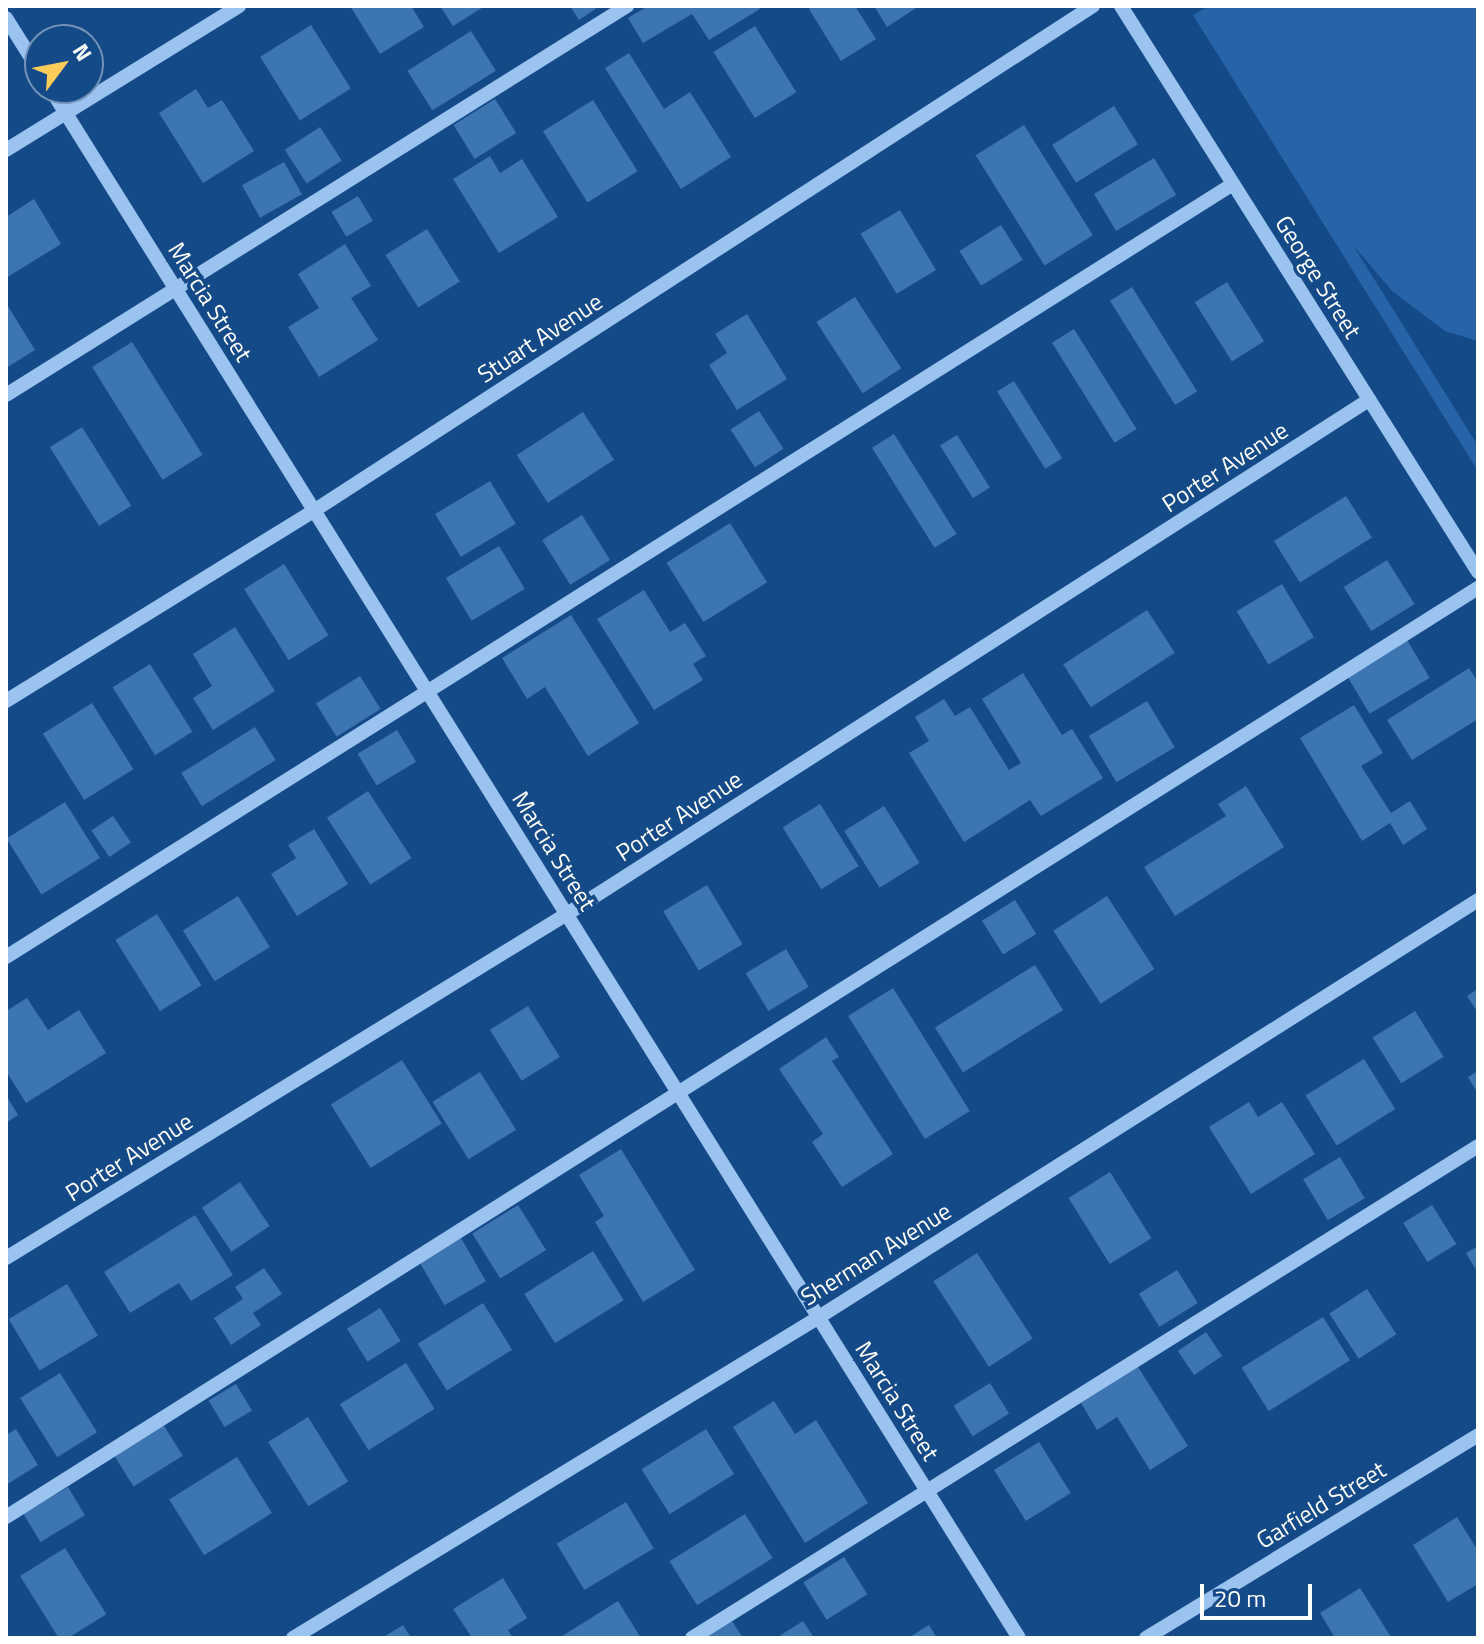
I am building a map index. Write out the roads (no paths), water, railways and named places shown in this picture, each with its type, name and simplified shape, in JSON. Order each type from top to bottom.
[{"type":"street","points":[[6,150],[239,6]]},
{"type":"street","points":[[6,395],[627,6]]},
{"type":"street","name":"Stuart Avenue","points":[[6,701],[315,510],[1093,6]]},
{"type":"street","name":"George Street","points":[[1121,6],[1478,572]]},
{"type":"street","points":[[6,18],[24,47]]},
{"type":"street","name":"Marcia Street","points":[[60,104],[1019,1638]]},
{"type":"street","points":[[6,957],[1233,184]]},
{"type":"street","name":"Porter Avenue","points":[[6,1258],[567,914],[1369,400]]},
{"type":"street","points":[[6,1517],[1478,588]]},
{"type":"street","name":"Sherman Avenue","points":[[293,1638],[819,1317],[1478,900]]},
{"type":"street","points":[[692,1638],[1478,1146]]},
{"type":"street","name":"Garfield Street","points":[[1146,1638],[1478,1435]]}]
